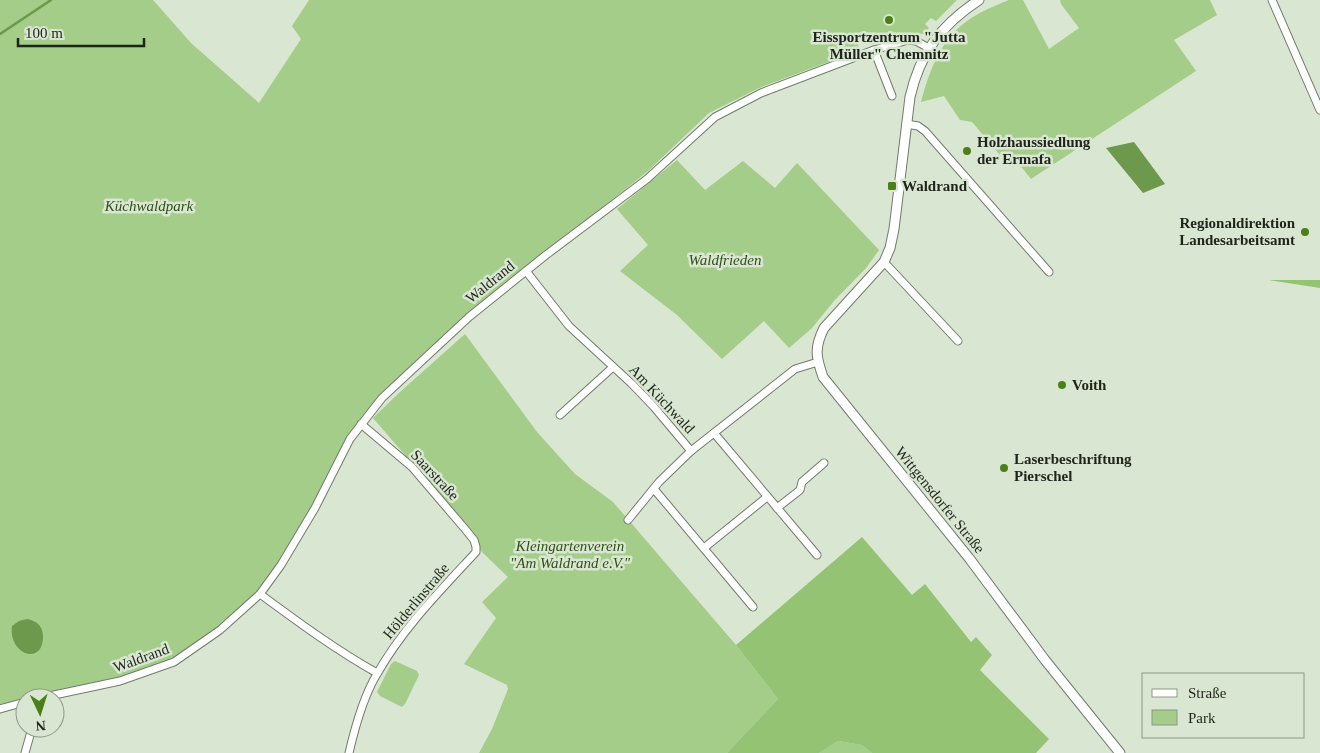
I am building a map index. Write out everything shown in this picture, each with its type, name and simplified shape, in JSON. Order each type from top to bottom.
[{"type":"street","name":"Wittgensdorfer Straße","points":[[979,0],[959,13],[938,35],[929,48],[914,80],[906,124],[894,229],[890,248],[884,262],[824,328],[817,341],[818,362],[823,377],[829,385],[969,558],[1045,660],[1120,753]]},
{"type":"street","points":[[1272,0],[1320,110]]},
{"type":"street","name":"Waldrand","points":[[65,694],[120,681],[174,662],[220,630],[260,594],[299,536],[350,439],[382,398],[469,317],[647,179],[715,117],[761,92],[874,50],[908,40],[916,41],[929,48]]},
{"type":"street","points":[[874,50],[892,96]]},
{"type":"street","points":[[906,124],[918,126],[925,131],[1049,272]]},
{"type":"street","points":[[884,262],[958,341]]},
{"type":"street","name":"Am Küchwald","points":[[526,271],[569,326],[654,407],[691,451]]},
{"type":"street","name":"Am Küchwald","points":[[628,520],[654,489],[691,451],[795,369],[818,362]]},
{"type":"street","name":"Am Küchwald","points":[[560,415],[613,367]]},
{"type":"street","name":"Saarstraße","points":[[361,424],[412,467],[474,540],[476,552]]},
{"type":"street","name":"Am Küchwald","points":[[714,433],[817,555]]},
{"type":"street","points":[[777,508],[800,490],[802,482],[824,463]]},
{"type":"street","points":[[654,489],[753,607]]},
{"type":"street","points":[[704,548],[767,497]]},
{"type":"street","name":"Hölderlinstraße","points":[[349,753],[367,696],[377,673],[407,628],[476,552]]},
{"type":"street","points":[[260,594],[310,632],[377,673]]},
{"type":"street","points":[[0,709],[15,705]]},
{"type":"street","points":[[26,753],[30,738]]},
{"type":"green space","name":"Küchwaldpark","points":[[0,0],[153,0],[191,43],[259,103],[301,39],[292,26],[309,0],[957,0],[936,21],[931,18],[925,24],[929,28],[923,34],[910,33],[879,42],[874,32],[855,37],[860,50],[759,88],[709,113],[648,171],[468,315],[380,394],[349,436],[314,507],[260,591],[220,626],[171,660],[119,679],[65,691],[65,688],[15,688],[15,703],[0,707]]},
{"type":"green space","points":[[1009,0],[1023,0],[1049,49],[1079,28],[1060,0],[1210,0],[1217,15],[1174,40],[1196,71],[1031,179],[1015,159],[1000,155],[972,122],[960,120],[944,96],[921,102],[933,65],[945,43],[962,25],[977,14]]},
{"type":"green space","name":"Waldfrieden","points":[[677,160],[705,190],[743,161],[775,188],[797,163],[879,250],[866,268],[834,301],[812,328],[789,348],[764,321],[722,359],[677,315],[620,271],[648,245],[617,209]]},
{"type":"green space","name":"Kleingartenverein \"Am Waldrand e.V.\"","points":[[465,334],[537,432],[575,474],[613,502],[736,645],[778,699],[727,753],[479,753],[492,729],[508,689],[507,685],[464,664],[496,618],[482,602],[508,577],[482,552],[449,506],[373,418]]},
{"type":"green space","points":[[395,661],[417,671],[419,675],[402,707],[380,696],[377,692],[391,664]]},
{"type":"green space","points":[[838,741],[862,745],[872,753],[819,753]]},
{"type":"shaded area","points":[[1134,142],[1165,184],[1143,193],[1106,148]]},
{"type":"shaded area","points":[[1269,280],[1320,280],[1320,288]]},
{"type":"shaded area","points":[[862,537],[912,595],[925,584],[971,642],[976,637],[992,655],[980,670],[1049,739],[1036,753],[872,753],[862,745],[838,741],[819,753],[727,753],[778,699],[736,645]]},
{"type":"shaded area","points":[[27,619],[38,624],[43,635],[42,645],[33,654],[20,650],[12,636],[12,626],[19,621]]},
{"type":"waterway","points":[[0,34],[51,0]]},
{"type":"place","name":"Eissportzentrum \"Jutta Müller\" Chemnitz","points":[[889,20]]},
{"type":"place","name":"Holzhaussiedlung der Ermafa","points":[[967,151]]},
{"type":"place","name":"Waldrand","points":[[892,186]]},
{"type":"place","name":"Regionaldirektion Landesarbeitsamt","points":[[1305,232]]},
{"type":"place","name":"Voith","points":[[1062,385]]},
{"type":"place","name":"Laserbeschriftung Pierschel","points":[[1004,468]]}]
